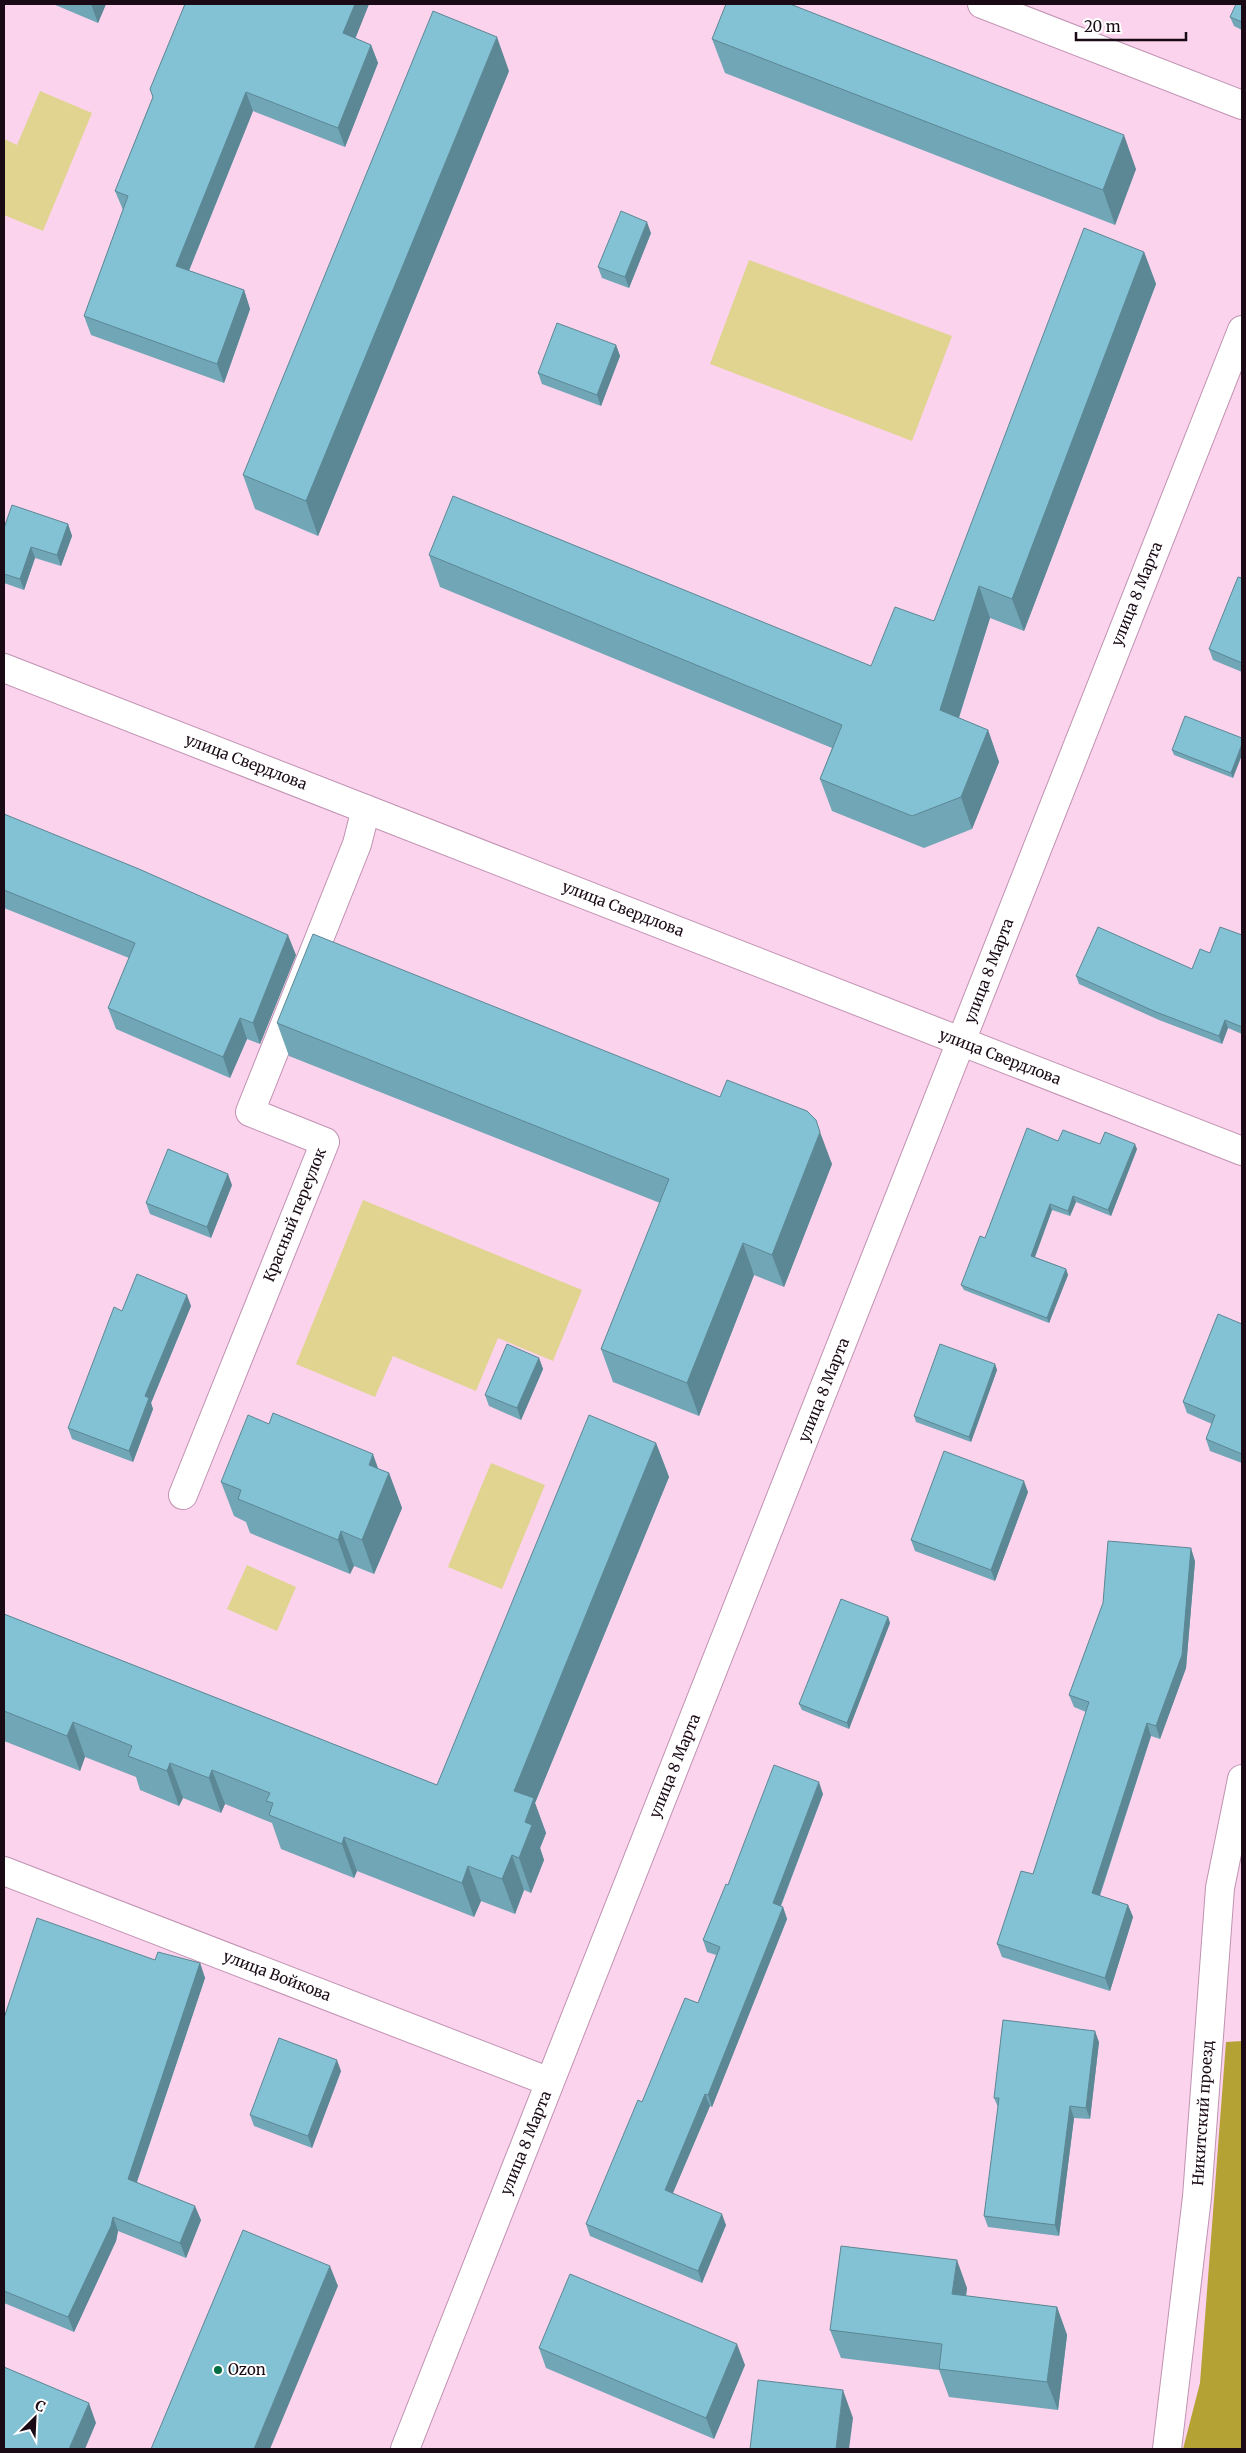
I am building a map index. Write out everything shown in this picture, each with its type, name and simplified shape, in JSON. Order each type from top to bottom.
[{"type":"street","points":[[982,4],[1242,105]]},
{"type":"street","name":"улица 8 Марта","points":[[405,2449],[1242,330]]},
{"type":"street","name":"улица Свердлова","points":[[4,668],[1242,1151]]},
{"type":"street","name":"Красный переулок","points":[[182,1495],[325,1142],[250,1112],[357,844],[366,809]]},
{"type":"street","name":"Никитский проезд","points":[[1167,2449],[1197,2197],[1220,1888],[1242,1779]]},
{"type":"street","name":"улица Войкова","points":[[4,1871],[550,2082]]},
{"type":"shaded area","points":[[40,91],[92,113],[43,231],[4,215],[4,139],[17,145]]},
{"type":"shaded area","points":[[749,260],[952,336],[912,441],[710,364]]},
{"type":"shaded area","points":[[363,1200],[582,1290],[553,1361],[498,1338],[476,1391],[393,1356],[375,1397],[296,1364]]},
{"type":"shaded area","points":[[491,1463],[545,1485],[502,1589],[448,1567]]},
{"type":"shaded area","points":[[247,1565],[296,1587],[277,1631],[227,1609]]},
{"type":"shaded area","points":[[1242,2041],[1242,2449],[1183,2449],[1200,2383],[1226,2042]]},
{"type":"building","points":[[185,4],[355,4],[343,33],[371,45],[338,128],[246,92],[176,266],[244,290],[217,364],[84,316],[128,196],[115,191],[153,97],[150,89]]},
{"type":"building","points":[[726,4],[790,4],[1124,135],[1103,190],[712,39]]},
{"type":"building","points":[[1236,4],[1242,4],[1242,22],[1230,17]]},
{"type":"building","points":[[433,11],[497,37],[306,501],[243,475]]},
{"type":"building","points":[[621,211],[647,222],[625,277],[598,267]]},
{"type":"building","points":[[1084,228],[1144,252],[1012,599],[979,586],[940,710],[988,730],[961,797],[912,816],[820,779],[842,725],[429,555],[453,496],[871,666],[895,607],[934,621]]},
{"type":"building","points":[[557,323],[616,345],[597,395],[538,373]]},
{"type":"building","points":[[12,505],[68,524],[57,555],[31,547],[20,579],[4,574],[4,528]]},
{"type":"building","points":[[1238,577],[1242,578],[1242,663],[1209,649]]},
{"type":"building","points":[[1185,716],[1242,738],[1242,744],[1231,773],[1172,750]]},
{"type":"building","points":[[4,814],[139,869],[288,935],[253,1023],[240,1018],[223,1057],[108,1008],[135,943],[4,890]]},
{"type":"building","points":[[1098,927],[1192,969],[1200,949],[1210,953],[1220,927],[1242,935],[1242,1027],[1225,1020],[1219,1036],[1156,1012],[1076,976]]},
{"type":"building","points":[[313,934],[720,1097],[727,1080],[807,1111],[816,1120],[820,1132],[772,1255],[743,1243],[687,1383],[601,1349],[669,1179],[277,1023]]},
{"type":"building","points":[[1027,1128],[1058,1141],[1063,1130],[1100,1144],[1105,1132],[1135,1144],[1108,1210],[1073,1196],[1068,1211],[1050,1204],[1031,1256],[1066,1269],[1047,1318],[961,1285],[980,1236],[985,1238]]},
{"type":"building","points":[[168,1149],[228,1174],[207,1227],[146,1203]]},
{"type":"building","points":[[137,1274],[187,1295],[145,1396],[149,1398],[129,1451],[68,1428],[114,1307],[122,1311]]},
{"type":"building","points":[[1218,1314],[1242,1324],[1242,1454],[1206,1439],[1215,1415],[1183,1402]]},
{"type":"building","points":[[507,1344],[539,1358],[517,1408],[485,1395]]},
{"type":"building","points":[[940,1344],[995,1364],[969,1437],[914,1416]]},
{"type":"building","points":[[273,1413],[373,1454],[369,1465],[389,1473],[362,1540],[341,1531],[338,1540],[238,1499],[241,1490],[221,1482],[248,1415],[269,1424]]},
{"type":"building","points":[[589,1415],[656,1443],[514,1791],[534,1798],[525,1822],[532,1825],[519,1858],[512,1855],[502,1879],[468,1866],[462,1883],[344,1837],[342,1844],[269,1815],[273,1803],[266,1801],[270,1793],[212,1770],[209,1778],[170,1763],[167,1771],[128,1756],[132,1746],[73,1722],[67,1736],[4,1711],[4,1614],[437,1785]]},
{"type":"building","points":[[944,1451],[1024,1481],[991,1570],[911,1540]]},
{"type":"building","points":[[1108,1541],[1191,1548],[1182,1655],[1156,1726],[1147,1723],[1092,1893],[1128,1905],[1105,1978],[997,1944],[1021,1871],[1033,1874],[1089,1702],[1069,1695],[1103,1603]]},
{"type":"building","points":[[841,1599],[888,1617],[847,1723],[799,1704]]},
{"type":"building","points":[[774,1765],[819,1782],[773,1903],[783,1907],[708,2095],[705,2094],[665,2190],[722,2214],[698,2271],[586,2224],[638,2100],[642,2102],[685,1998],[698,2003],[720,1947],[703,1940],[726,1884],[728,1885]]},
{"type":"building","points":[[37,1918],[155,1960],[158,1952],[200,1963],[128,2179],[195,2206],[180,2243],[113,2217],[111,2226],[68,2317],[4,2291],[4,2018]]},
{"type":"building","points":[[1003,2020],[1095,2031],[1086,2108],[1070,2106],[1055,2225],[984,2216],[999,2098],[994,2098]]},
{"type":"building","points":[[279,2038],[337,2060],[308,2136],[250,2115]]},
{"type":"building","points":[[243,2230],[330,2266],[254,2449],[151,2449]]},
{"type":"building","points":[[841,2246],[957,2260],[952,2294],[1057,2307],[1047,2382],[939,2369],[942,2344],[830,2330]]},
{"type":"building","points":[[570,2274],[737,2344],[706,2418],[539,2348]]},
{"type":"building","points":[[4,2367],[89,2403],[69,2449],[4,2449]]},
{"type":"building","points":[[758,2380],[843,2390],[836,2449],[750,2449]]},
{"type":"place","name":"Ozon","points":[[218,2370]]}]
